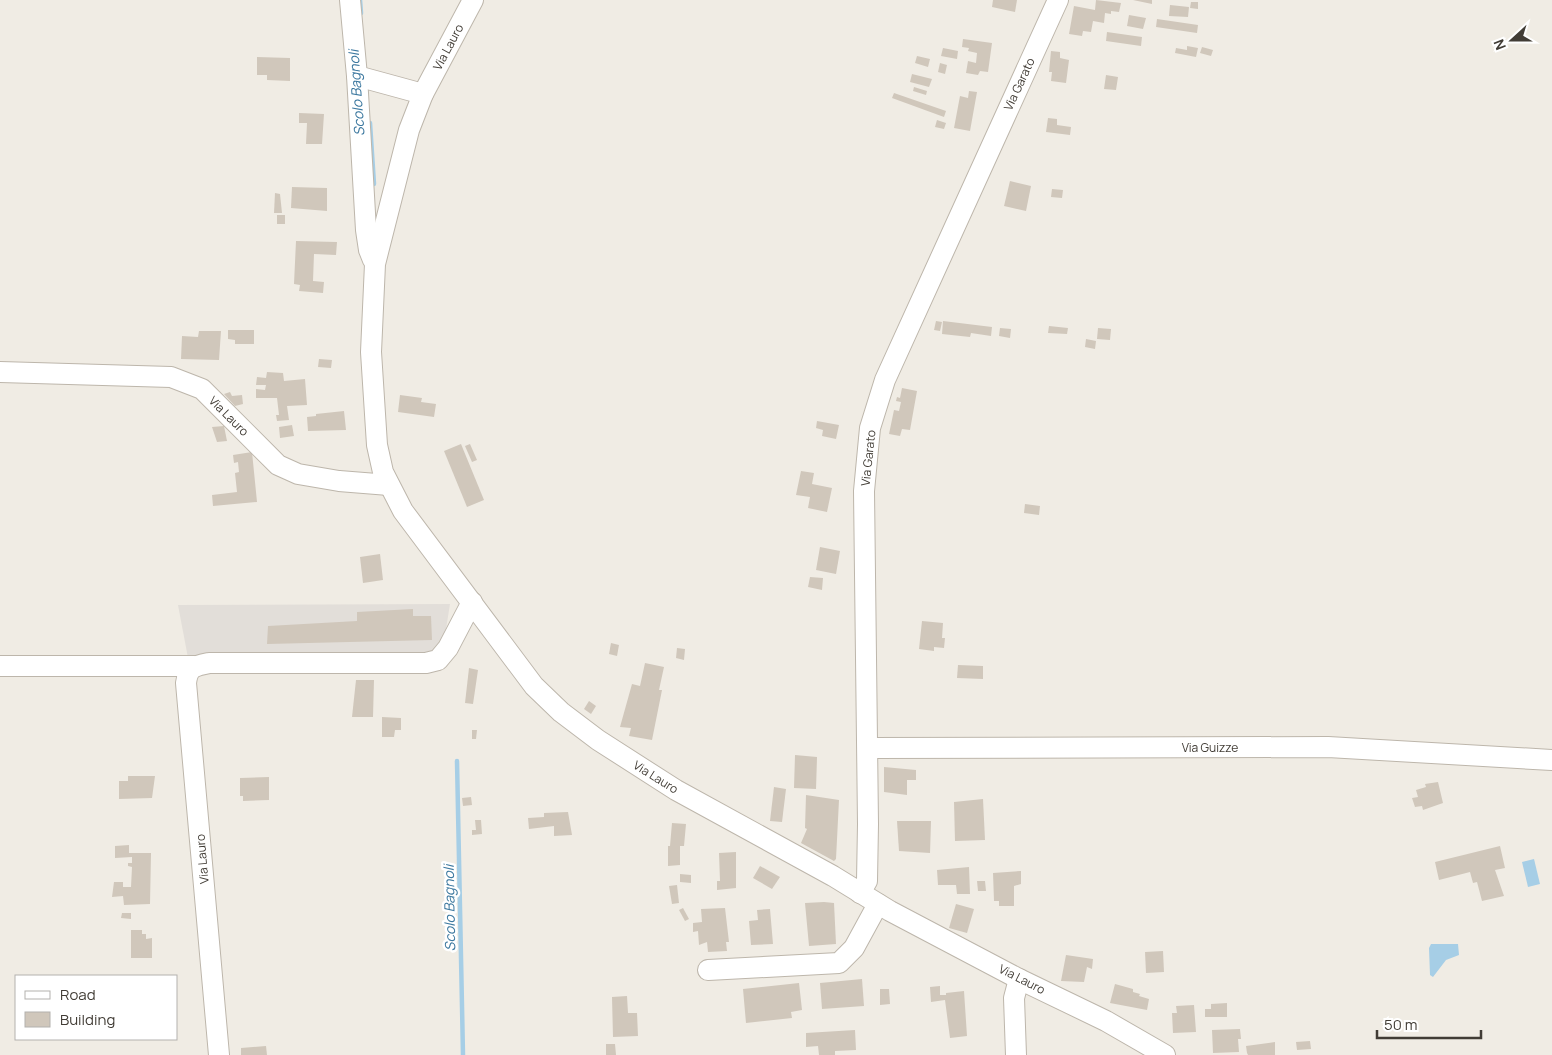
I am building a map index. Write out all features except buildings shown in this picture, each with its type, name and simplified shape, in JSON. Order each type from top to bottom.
[{"type":"street","name":"Via Lauro","points":[[350,0],[357,76],[366,230],[369,250],[375,264]]},
{"type":"street","name":"Via Lauro","points":[[473,0],[423,94],[408,130],[375,264],[371,352],[375,425],[379,458],[389,485],[403,511],[534,686],[561,712],[590,734],[676,790],[878,904],[1019,979],[1106,1021],[1165,1055]]},
{"type":"street","name":"Via Garato","points":[[860,893],[867,881],[868,748],[864,491],[870,428],[885,380],[1058,0]]},
{"type":"street","points":[[357,76],[423,94]]},
{"type":"street","name":"Via Lauro","points":[[0,372],[171,377],[202,389],[278,465],[298,474],[339,481],[389,485]]},
{"type":"street","points":[[0,666],[194,666],[209,663],[426,663],[438,660],[448,648],[472,602]]},
{"type":"street","name":"Via Lauro","points":[[194,666],[188,672],[186,683],[219,1055]]},
{"type":"street","name":"Via Guizze","points":[[868,748],[1328,747],[1552,760]]},
{"type":"street","points":[[708,970],[840,963],[854,948],[878,904]]},
{"type":"street","points":[[1016,1055],[1014,998],[1019,979]]},
{"type":"shaded area","points":[[450,604],[443,648],[437,654],[188,658],[178,605]]},
{"type":"water","points":[[1534,859],[1540,884],[1528,887],[1522,862]]},
{"type":"water","points":[[1431,944],[1458,944],[1459,955],[1446,960],[1433,977],[1430,975],[1429,948]]},
{"type":"waterway","name":"Scolo Bagnoli","points":[[360,0],[361,13]]},
{"type":"waterway","name":"Scolo Bagnoli","points":[[370,123],[374,184]]},
{"type":"waterway","name":"Scolo Bagnoli","points":[[457,761],[463,1055]]}]
